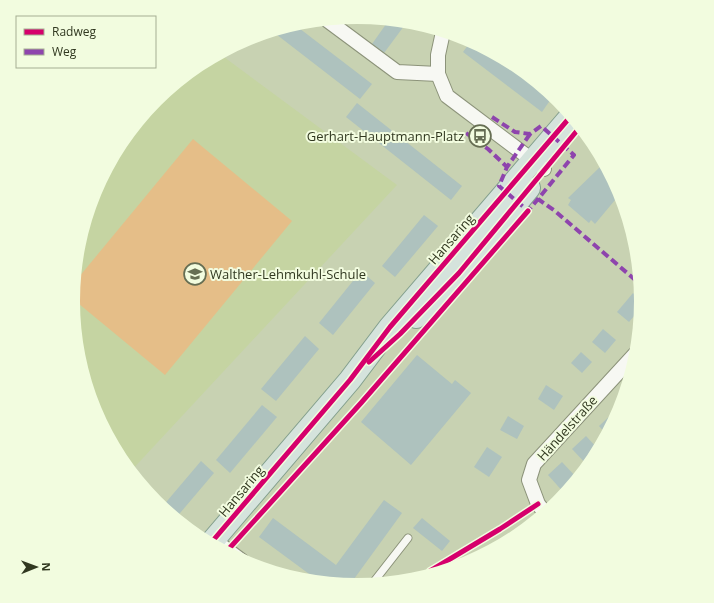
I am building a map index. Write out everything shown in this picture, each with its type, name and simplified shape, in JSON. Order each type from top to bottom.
[{"type":"main road","name":"Hansaring","points":[[539,165],[568,121]]},
{"type":"main road","name":"Hansaring","points":[[214,539],[350,380],[390,327],[539,165],[576,131]]},
{"type":"street","points":[[334,25],[397,72],[438,74]]},
{"type":"street","points":[[442,38],[438,55],[438,74],[447,96],[539,165]]},
{"type":"street","name":"Händelstraße","points":[[542,508],[538,504],[529,480],[534,464],[628,362]]},
{"type":"lane","points":[[377,578],[408,538]]},
{"type":"shaded area","name":"Walther-Lehmkuhl-Schule","points":[[225,58],[397,185],[135,467],[126,456],[108,424],[94,391],[82,338],[80,320],[80,283],[89,230],[94,212],[108,179],[126,147],[161,105],[188,81]]},
{"type":"shaded area","points":[[193,139],[292,221],[165,375],[80,305],[81,275]]},
{"type":"building","points":[[385,26],[403,28],[384,53],[372,44]]},
{"type":"building","points":[[301,29],[372,84],[360,99],[278,36]]},
{"type":"building","points":[[467,47],[496,61],[526,81],[549,102],[542,112],[463,52]]},
{"type":"building","points":[[357,103],[462,186],[451,200],[346,117]]},
{"type":"building","points":[[600,167],[615,200],[595,224],[591,220],[589,223],[568,205],[571,200],[568,198]]},
{"type":"building","points":[[424,215],[438,226],[395,277],[382,266]]},
{"type":"building","points":[[361,271],[375,283],[333,335],[319,323]]},
{"type":"building","points":[[633,293],[634,316],[629,322],[617,312]]},
{"type":"building","points":[[603,329],[616,340],[605,353],[592,342]]},
{"type":"building","points":[[305,336],[319,349],[276,401],[261,389]]},
{"type":"building","points":[[581,352],[592,362],[582,373],[571,363]]},
{"type":"building","points":[[417,355],[452,384],[455,380],[471,393],[411,465],[361,422]]},
{"type":"building","points":[[546,385],[563,396],[554,410],[538,399]]},
{"type":"building","points":[[262,405],[277,417],[230,473],[216,460]]},
{"type":"building","points":[[508,416],[524,426],[517,439],[500,430]]},
{"type":"building","points":[[609,416],[603,430],[599,426]]},
{"type":"building","points":[[586,436],[594,445],[584,461],[572,449]]},
{"type":"building","points":[[487,447],[502,457],[489,477],[474,467]]},
{"type":"building","points":[[201,461],[214,473],[179,514],[166,502]]},
{"type":"building","points":[[562,462],[574,474],[561,489],[548,475]]},
{"type":"building","points":[[384,500],[402,513],[354,579],[311,575],[259,537],[273,518],[336,565]]},
{"type":"building","points":[[422,518],[450,541],[442,551],[413,528]]},
{"type":"marked path","points":[[492,117],[515,132],[530,134],[541,126],[574,155],[538,199],[555,211],[633,278]]},
{"type":"marked path","points":[[466,133],[488,149],[507,167]]},
{"type":"marked path","points":[[530,134],[507,167],[499,186],[528,211],[538,199]]},
{"type":"cycle path","points":[[214,539],[350,380],[390,327],[567,120]]},
{"type":"cycle path","points":[[369,362],[400,334],[459,273],[576,132]]},
{"type":"cycle path","points":[[230,548],[361,403],[528,211]]},
{"type":"cycle path","points":[[435,568],[538,504]]},
{"type":"place","name":"Gerhart-Hauptmann-Platz","points":[[480,136]]},
{"type":"place","name":"Walther-Lehmkuhl-Schule","points":[[195,274]]}]
